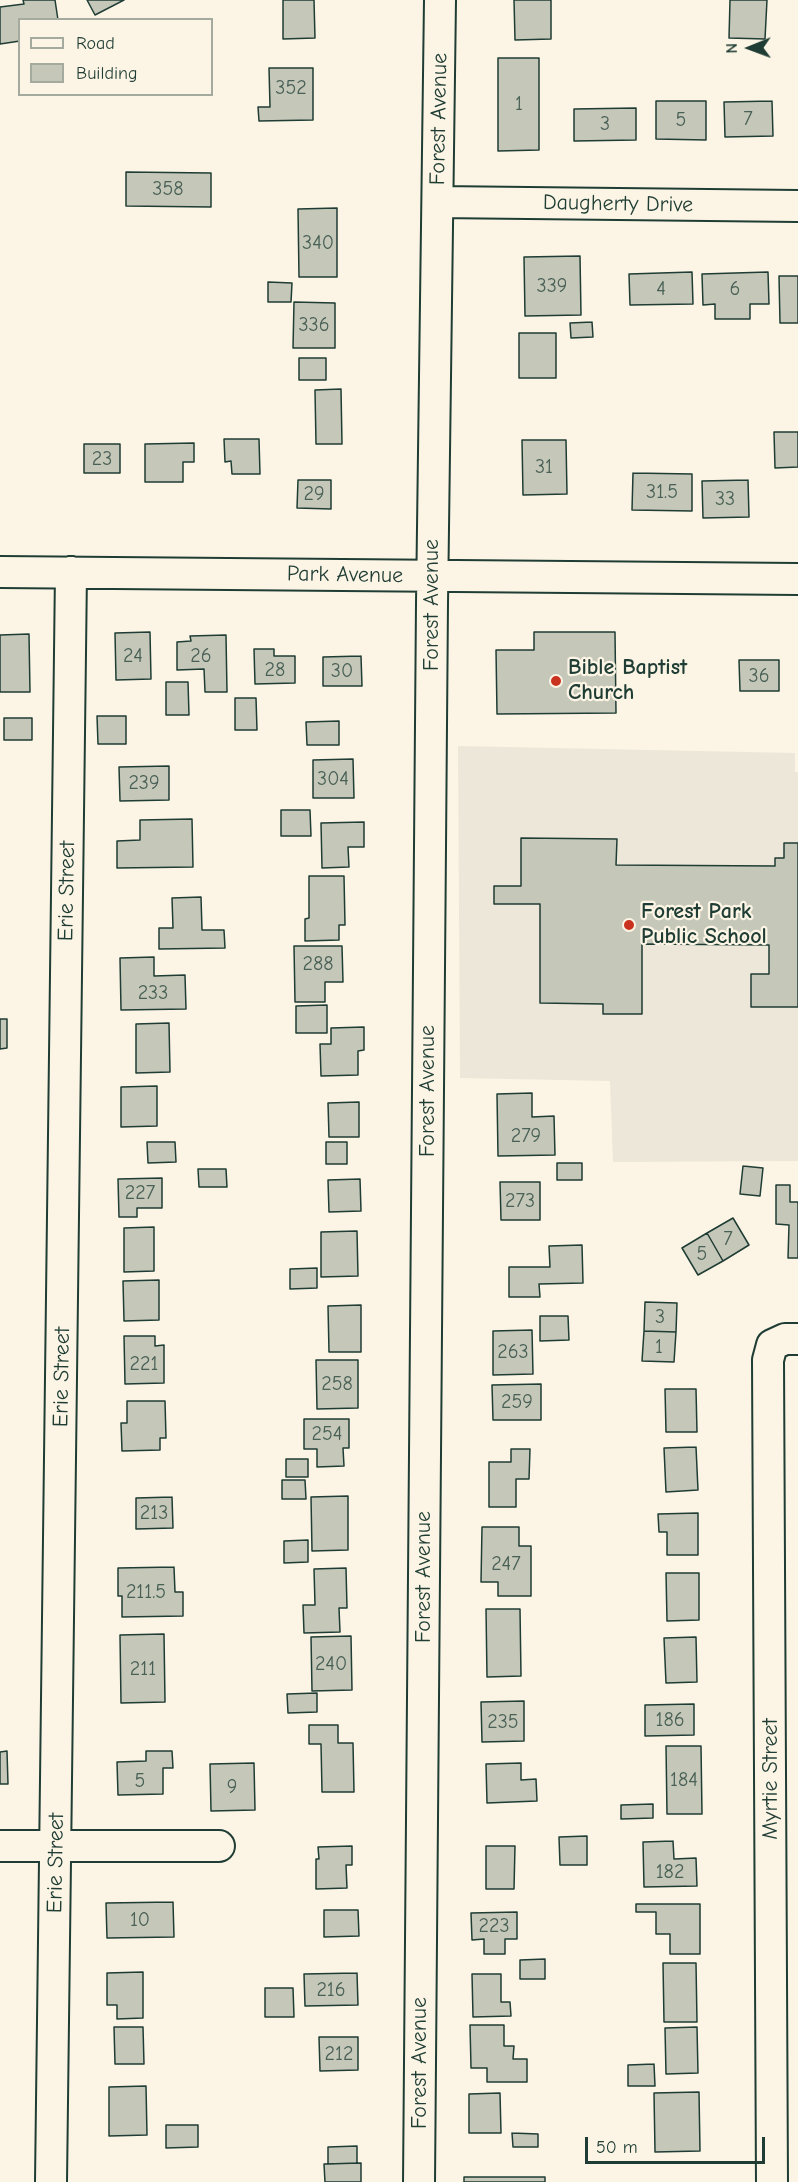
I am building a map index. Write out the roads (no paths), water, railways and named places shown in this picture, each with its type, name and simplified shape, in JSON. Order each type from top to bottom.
[{"type":"street","name":"Forest Avenue","points":[[419,2182],[432,576],[440,0]]},
{"type":"street","name":"Daugherty Drive","points":[[438,202],[798,206]]},
{"type":"street","name":"Park Avenue","points":[[0,572],[798,579]]},
{"type":"street","name":"Erie Street","points":[[51,2182],[71,572]]},
{"type":"street","name":"Myrtie Street","points":[[772,2182],[768,1360],[772,1345],[785,1339],[798,1339]]},
{"type":"street","points":[[0,1846],[219,1846]]},
{"type":"place","name":"Bible Baptist Church","points":[[556,681]]},
{"type":"place","name":"Forest Park Public School","points":[[629,925]]}]
